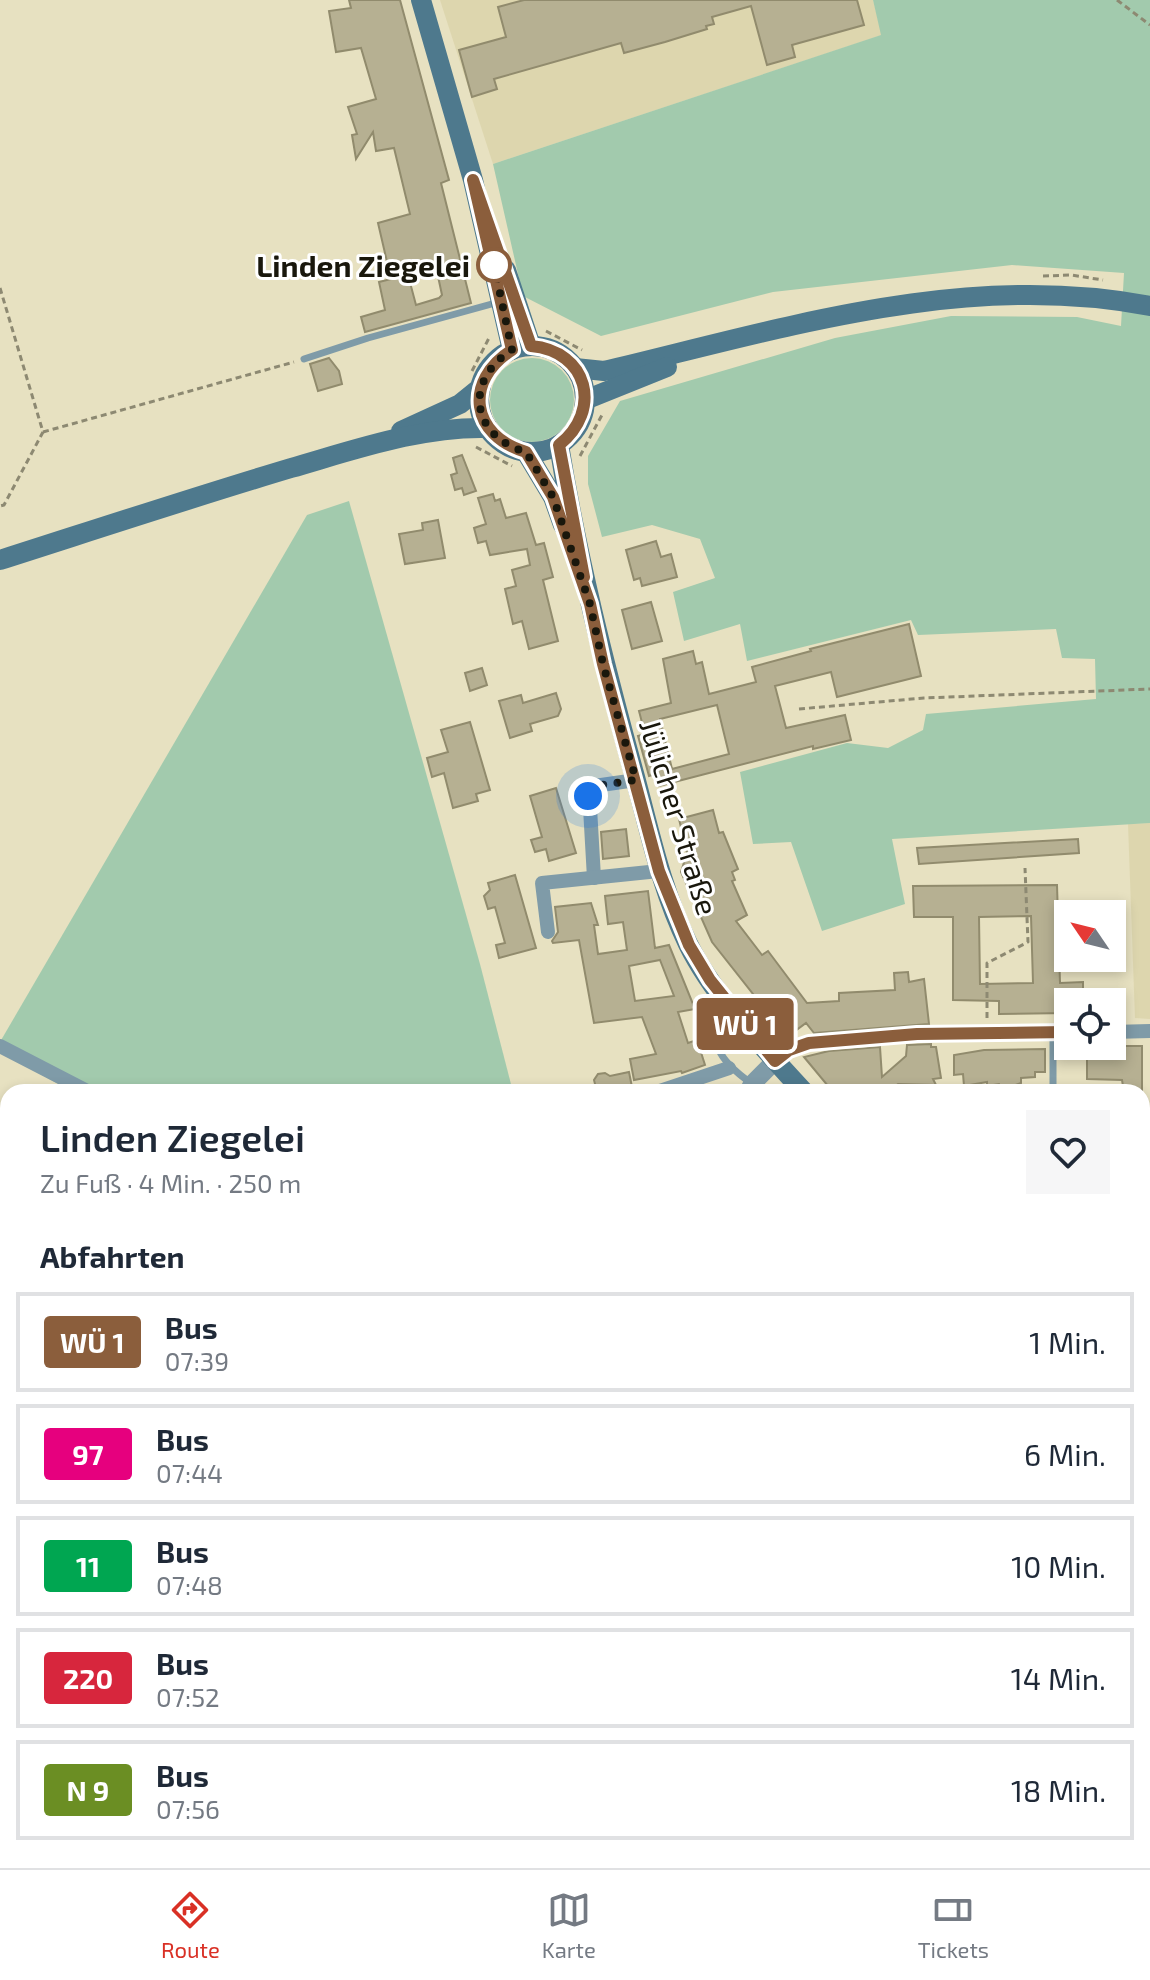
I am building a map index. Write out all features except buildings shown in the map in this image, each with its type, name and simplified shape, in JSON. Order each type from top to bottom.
[{"type":"main road","points":[[421,0],[521,348]]},
{"type":"main road","points":[[473,180],[502,301],[516,324]]},
{"type":"main road","points":[[585,400],[606,380],[752,336],[895,305],[964,297],[1041,295],[1128,301],[1150,306]]},
{"type":"main road","points":[[368,446],[460,404],[474,382],[498,359],[521,348],[556,352],[575,368],[606,380]]},
{"type":"main road","points":[[520,460],[559,445],[578,426],[585,400],[583,383],[575,368]]},
{"type":"main road","points":[[474,382],[488,428],[498,440],[511,448],[553,497],[590,604]]},
{"type":"main road","points":[[0,560],[368,446],[458,427],[488,428]]},
{"type":"main road","points":[[559,445],[590,604]]},
{"type":"main road","name":"Jülicher Straße","points":[[590,604],[603,664],[659,871],[689,945],[728,1004],[797,1084]]},
{"type":"street","points":[[594,878],[589,790],[594,786],[636,780]]},
{"type":"street","points":[[548,932],[542,883],[659,871]]},
{"type":"street","points":[[1126,1032],[1150,1031]]},
{"type":"street","points":[[754,1084],[789,1050],[809,1043],[917,1034],[1054,1032]]},
{"type":"street","points":[[0,1046],[74,1084]]},
{"type":"street","points":[[681,1084],[729,1068]]},
{"type":"lane","points":[[304,359],[502,301]]},
{"type":"lane","points":[[728,1004],[718,1019],[716,1039],[719,1053],[746,1084]]},
{"type":"lane","points":[[1054,1084],[1057,1060]]},
{"type":"path","points":[[1117,0],[1150,25]]},
{"type":"path","points":[[0,288],[43,432],[4,505],[0,506]]},
{"type":"path","points":[[474,382],[493,331],[534,320],[554,335],[599,357],[610,400],[580,455]]},
{"type":"path","points":[[43,432],[304,359]]},
{"type":"path","points":[[458,427],[464,442],[520,460]]},
{"type":"path","points":[[799,709],[924,698],[1150,689]]},
{"type":"path","points":[[987,1033],[987,963],[1028,942],[1025,868]]},
{"type":"shaded area","points":[[440,0],[873,0],[882,35],[493,164]]},
{"type":"shaded area","points":[[1150,823],[1150,1019],[1135,1018],[1128,824]]},
{"type":"green space","points":[[873,0],[1150,0],[1150,823],[892,839],[905,904],[822,931],[791,842],[753,844],[740,772],[847,743],[888,748],[923,730],[926,714],[1096,699],[1095,659],[1062,658],[1056,629],[918,635],[911,620],[747,661],[740,624],[684,641],[673,592],[715,578],[700,539],[652,525],[602,537],[588,484],[588,456],[620,401],[835,338],[951,316],[1077,317],[1121,326],[1124,273],[1012,265],[773,292],[601,336],[523,296],[493,164],[881,35]]},
{"type":"green space","points":[[532,358],[548,361],[562,370],[571,384],[574,400],[571,416],[562,430],[548,439],[532,442],[516,439],[502,430],[493,416],[490,400],[493,384],[502,370],[516,361]]},
{"type":"green space","points":[[349,501],[511,1084],[58,1084],[0,1052],[0,1042],[307,515]]},
{"type":"bus line","points":[[584,577],[559,445],[578,426],[585,400],[583,383],[566,359],[544,347],[531,346],[473,180],[512,350],[498,359],[487,372],[479,401],[482,415],[498,440],[526,452],[553,497],[590,604],[603,664],[659,871],[689,945],[710,980],[775,1061],[789,1050],[809,1043],[917,1034],[1054,1032]]},
{"type":"place","name":"Linden Ziegelei","points":[[494,265]]},
{"type":"route","points":[[494,265],[512,350],[498,359],[487,372],[479,401],[482,415],[498,440],[526,452],[553,497],[590,604],[603,664],[636,780],[594,786],[588,796]]}]
